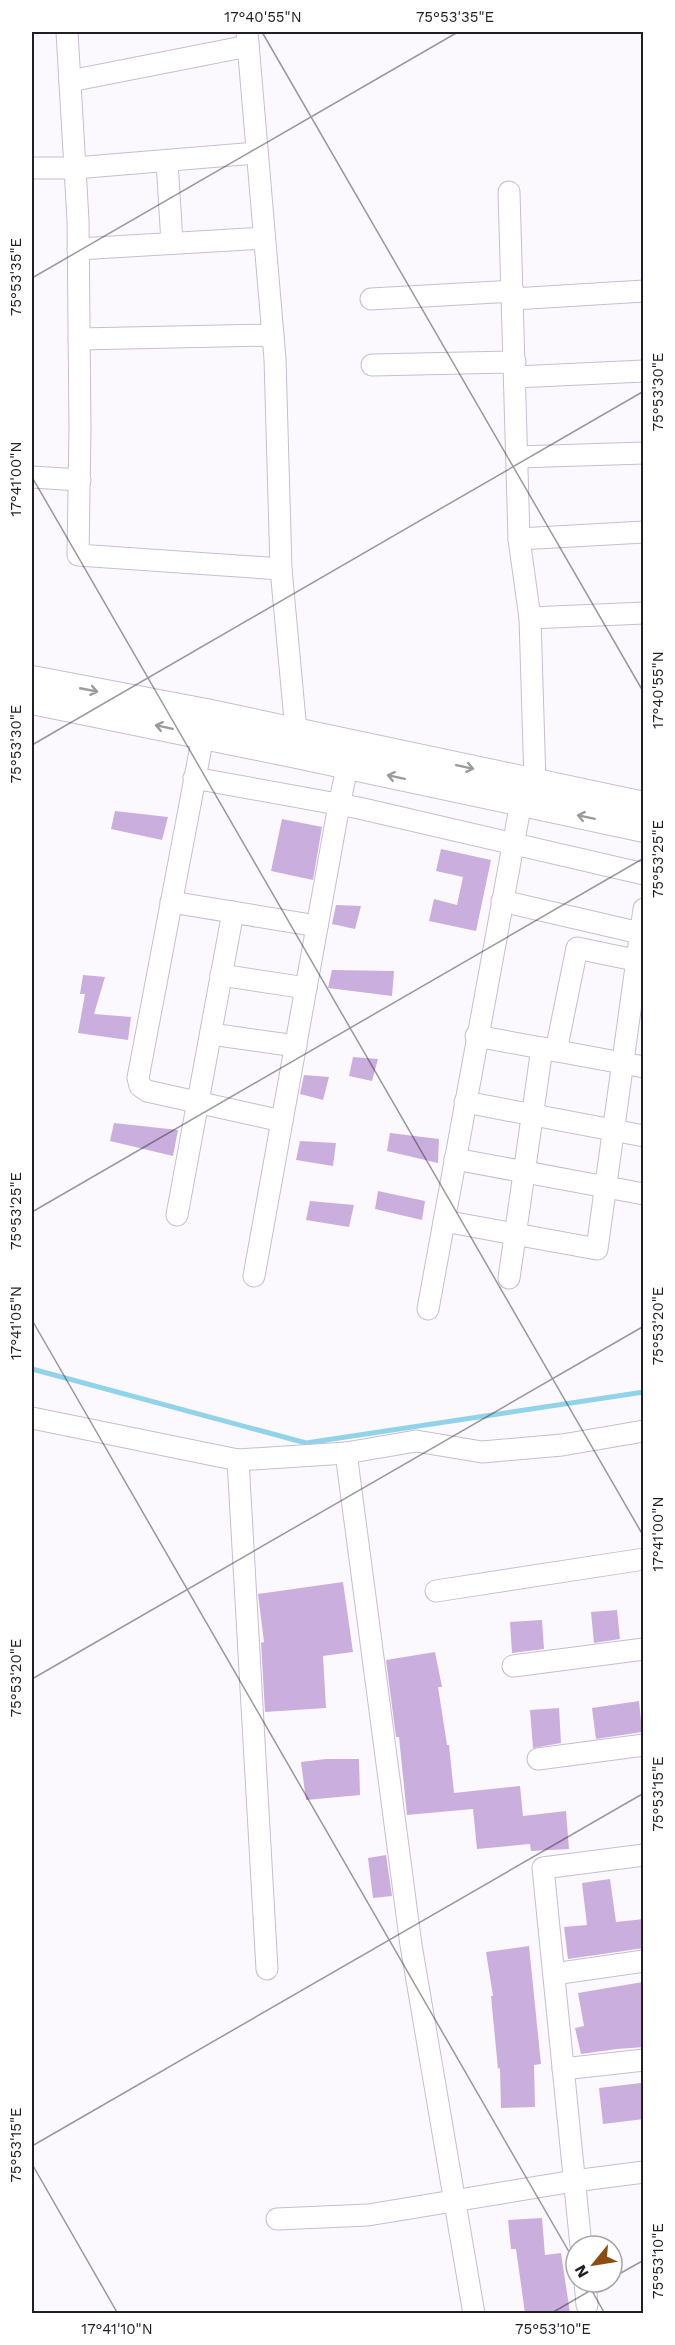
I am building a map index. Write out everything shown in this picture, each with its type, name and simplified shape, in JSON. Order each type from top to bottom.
[{"type":"street","points":[[67,32],[78,249],[80,480],[78,555],[281,569]]},
{"type":"street","points":[[70,81],[247,39],[273,335],[281,569],[294,743]]},
{"type":"street","points":[[32,168],[75,168],[257,153]]},
{"type":"street","points":[[167,161],[172,243]]},
{"type":"street","points":[[428,1309],[513,843],[528,792],[530,618],[519,539],[509,192]]},
{"type":"street","points":[[78,249],[264,238]]},
{"type":"street","points":[[371,298],[644,291]]},
{"type":"street","points":[[79,339],[273,335]]},
{"type":"street","points":[[372,365],[644,371]]},
{"type":"street","points":[[518,458],[644,453]]},
{"type":"street","points":[[32,477],[80,480]]},
{"type":"street","points":[[519,539],[644,532]]},
{"type":"street","points":[[530,618],[644,612]]},
{"type":"street","points":[[32,679],[206,712],[294,743],[528,792],[644,805]]},
{"type":"street","points":[[32,701],[203,736],[294,743]]},
{"type":"street","points":[[203,736],[138,1078],[140,1086],[147,1091],[282,1120]]},
{"type":"street","points":[[254,1276],[350,755]]},
{"type":"street","points":[[194,778],[339,805],[644,874]]},
{"type":"street","points":[[528,792],[644,829]]},
{"type":"street","points":[[502,901],[640,933]]},
{"type":"street","points":[[171,902],[317,926]]},
{"type":"street","points":[[444,1221],[597,1249],[623,1063],[640,962],[640,933],[644,909]]},
{"type":"street","points":[[177,1215],[233,912]]},
{"type":"street","points":[[509,1278],[532,1115],[577,948],[640,962]]},
{"type":"street","points":[[221,975],[306,988]]},
{"type":"street","points":[[211,1034],[296,1046]]},
{"type":"street","points":[[476,1036],[644,1067]]},
{"type":"street","points":[[465,1102],[644,1136]]},
{"type":"street","points":[[455,1159],[644,1194]]},
{"type":"street","points":[[32,1418],[238,1460],[346,1453],[416,1441],[482,1452],[562,1445],[644,1431]]},
{"type":"street","points":[[346,1453],[411,1945],[474,2313]]},
{"type":"street","points":[[238,1460],[267,1969]]},
{"type":"street","points":[[436,1591],[644,1559]]},
{"type":"street","points":[[513,1666],[644,1650]]},
{"type":"street","points":[[538,1759],[644,1745]]},
{"type":"street","points":[[580,2234],[543,1868],[644,1855]]},
{"type":"street","points":[[554,1974],[644,1961]]},
{"type":"street","points":[[563,2069],[644,2060]]},
{"type":"street","points":[[277,2219],[368,2216],[574,2181],[644,2172]]},
{"type":"street","points":[[586,2294],[587,2305]]},
{"type":"building","points":[[115,811],[168,817],[162,840],[111,829]]},
{"type":"building","points":[[282,819],[322,827],[313,880],[271,871]]},
{"type":"building","points":[[441,849],[491,860],[476,931],[429,921],[434,899],[457,905],[463,877],[436,871]]},
{"type":"building","points":[[336,905],[361,906],[355,929],[332,924]]},
{"type":"building","points":[[332,970],[394,971],[392,996],[328,988]]},
{"type":"building","points":[[83,975],[105,977],[94,1014],[131,1017],[128,1040],[78,1033],[85,994],[80,994]]},
{"type":"building","points":[[353,1057],[378,1059],[372,1081],[349,1076]]},
{"type":"building","points":[[304,1075],[329,1077],[323,1100],[300,1094]]},
{"type":"building","points":[[114,1123],[178,1130],[173,1156],[110,1141]]},
{"type":"building","points":[[390,1133],[439,1139],[438,1163],[387,1151]]},
{"type":"building","points":[[300,1141],[336,1143],[333,1166],[296,1160]]},
{"type":"building","points":[[378,1191],[425,1201],[422,1220],[375,1209]]},
{"type":"building","points":[[310,1201],[354,1205],[349,1227],[306,1220]]},
{"type":"building","points":[[343,1582],[353,1652],[323,1656],[326,1708],[265,1712],[261,1643],[264,1642],[258,1594]]},
{"type":"building","points":[[617,1610],[620,1639],[594,1643],[591,1612]]},
{"type":"building","points":[[542,1620],[544,1649],[512,1653],[510,1622]]},
{"type":"building","points":[[435,1652],[442,1687],[438,1687],[447,1745],[449,1745],[454,1793],[520,1786],[523,1816],[566,1811],[569,1849],[531,1851],[530,1844],[477,1849],[473,1809],[407,1815],[399,1737],[396,1737],[386,1660]]},
{"type":"building","points":[[639,1701],[642,1732],[596,1739],[592,1708]]},
{"type":"building","points":[[559,1708],[561,1743],[533,1748],[530,1710]]},
{"type":"building","points":[[359,1759],[360,1795],[306,1800],[301,1762]]},
{"type":"building","points":[[386,1855],[392,1896],[373,1898],[368,1858]]},
{"type":"building","points":[[610,1879],[616,1922],[644,1919],[644,1948],[568,1959],[564,1927],[587,1925],[582,1883]]},
{"type":"building","points":[[529,1946],[541,2064],[534,2065],[535,2107],[501,2108],[500,2068],[498,2069],[491,1996],[493,1996],[486,1952]]},
{"type":"building","points":[[643,1982],[644,2047],[581,2054],[575,2028],[584,2026],[578,1993]]},
{"type":"building","points":[[641,2083],[644,2119],[603,2124],[599,2088]]},
{"type":"building","points":[[542,2218],[545,2255],[561,2253],[564,2294],[567,2294],[570,2313],[525,2313],[516,2249],[511,2249],[508,2220]]},
{"type":"waterway","points":[[32,1369],[306,1443],[644,1392]]}]
